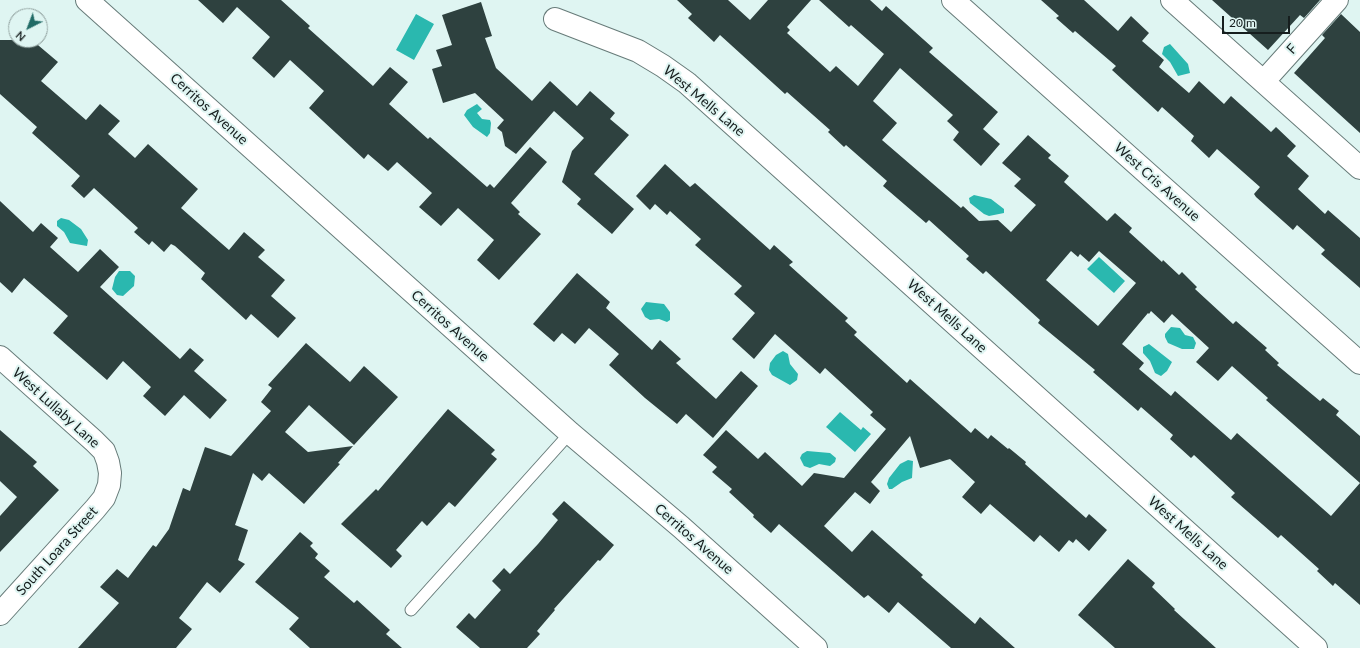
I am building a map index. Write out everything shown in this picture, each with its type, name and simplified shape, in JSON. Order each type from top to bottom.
[{"type":"street","name":"Cerritos Avenue","points":[[87,0],[570,433],[681,527],[816,648]]},
{"type":"street","name":"West Cris Avenue","points":[[953,0],[1360,363]]},
{"type":"street","points":[[1172,0],[1360,168]]},
{"type":"street","name":"F","points":[[1264,81],[1337,0]]},
{"type":"street","name":"West Mells Lane","points":[[555,19],[638,52],[663,66],[687,83],[1316,648]]},
{"type":"street","name":"West Lullaby Lane","points":[[0,357],[104,451],[110,473],[109,485]]},
{"type":"street","name":"South Loara Street","points":[[0,614],[95,509],[104,498],[109,485]]},
{"type":"lane","points":[[411,610],[570,433]]},
{"type":"water","points":[[416,14],[434,24],[414,60],[396,50]]},
{"type":"water","points":[[1170,44],[1188,64],[1190,73],[1178,76],[1170,62],[1162,54],[1164,47]]},
{"type":"water","points":[[477,104],[482,109],[477,113],[482,119],[490,120],[491,123],[490,133],[487,137],[473,127],[464,115],[467,110]]},
{"type":"water","points":[[974,195],[991,199],[1004,209],[1004,213],[989,216],[984,214],[970,203],[969,198]]},
{"type":"water","points":[[61,218],[69,220],[81,229],[88,240],[87,246],[70,243],[64,232],[57,226],[57,221]]},
{"type":"water","points":[[1099,257],[1125,281],[1114,293],[1087,269]]},
{"type":"water","points":[[119,271],[130,271],[135,276],[134,286],[123,296],[117,295],[112,289],[115,277]]},
{"type":"water","points":[[646,302],[664,304],[670,312],[670,320],[667,322],[659,319],[650,320],[645,317],[641,309]]},
{"type":"water","points":[[1171,327],[1180,328],[1185,335],[1193,337],[1196,343],[1194,349],[1182,349],[1168,343],[1165,334]]},
{"type":"water","points":[[1149,344],[1172,362],[1167,371],[1161,376],[1155,373],[1150,361],[1143,353],[1143,347]]},
{"type":"water","points":[[783,351],[788,354],[790,364],[798,374],[797,380],[790,385],[772,375],[769,370],[770,363],[776,355]]},
{"type":"water","points":[[840,412],[861,430],[863,427],[871,434],[855,452],[826,427]]},
{"type":"water","points":[[807,451],[830,453],[836,458],[835,462],[830,466],[819,464],[810,468],[804,466],[800,458],[802,454]]},
{"type":"water","points":[[908,460],[913,461],[912,478],[902,482],[892,489],[889,489],[887,484],[889,478],[900,464]]},
{"type":"building","points":[[198,0],[281,0],[310,26],[308,28],[373,86],[390,67],[408,82],[389,104],[428,139],[430,137],[487,187],[490,184],[494,188],[530,147],[547,162],[511,203],[520,212],[518,214],[541,234],[499,280],[477,260],[494,240],[458,208],[441,226],[419,207],[432,193],[397,162],[388,171],[368,154],[364,159],[309,108],[324,91],[290,60],[274,78],[252,58],[270,37],[237,7],[223,23]]},
{"type":"building","points":[[677,0],[728,0],[750,20],[768,0],[811,0],[787,27],[790,30],[787,33],[830,72],[836,66],[858,86],[884,54],[851,25],[849,27],[819,0],[870,0],[882,11],[886,6],[933,48],[929,52],[998,112],[983,129],[1000,144],[981,166],[953,140],[959,132],[947,121],[953,115],[900,68],[873,101],[897,123],[882,140],[961,208],[963,206],[979,221],[998,220],[1011,232],[1036,205],[1014,186],[1021,179],[1002,163],[1028,135],[1051,155],[1048,158],[1069,176],[1064,182],[1107,221],[1115,213],[1132,228],[1129,232],[1162,262],[1163,260],[1179,275],[1182,272],[1197,287],[1195,289],[1233,324],[1236,321],[1267,348],[1265,350],[1279,363],[1277,365],[1320,401],[1323,398],[1339,411],[1336,415],[1360,436],[1360,483],[1360,605],[1335,583],[1333,586],[1317,571],[1319,569],[1281,535],[1278,538],[1231,497],[1235,493],[1194,455],[1191,458],[1170,439],[1173,435],[1141,407],[1138,411],[1093,372],[1095,370],[1038,323],[1040,320],[986,271],[983,274],[966,259],[969,256],[929,220],[926,223],[883,186],[887,181],[846,145],[844,147],[828,132],[830,130],[787,92],[785,94],[720,35],[714,42],[688,18],[692,14]],"holes":[[[1071,251],[1078,257],[1080,254],[1089,262],[1099,251],[1136,283],[1098,326],[1046,280]],[[1151,311],[1164,323],[1172,314],[1209,348],[1196,362],[1218,381],[1232,366],[1268,398],[1266,400],[1360,483],[1331,516],[1237,433],[1231,440],[1175,391],[1171,396],[1139,369],[1144,363],[1122,344],[1148,313],[1149,314]]]},
{"type":"building","points":[[1041,0],[1084,0],[1118,31],[1131,16],[1149,33],[1142,41],[1164,60],[1159,67],[1189,93],[1199,81],[1224,104],[1231,96],[1271,132],[1276,127],[1296,146],[1287,156],[1309,176],[1298,189],[1325,214],[1328,210],[1360,238],[1360,288],[1321,254],[1325,250],[1297,225],[1293,230],[1256,197],[1254,194],[1260,187],[1217,149],[1209,158],[1191,141],[1194,136],[1162,107],[1158,112],[1112,70],[1116,66],[1075,31],[1073,33],[1056,18],[1059,16]]},
{"type":"building","points":[[1212,0],[1320,0],[1304,18],[1300,15],[1268,50]]},
{"type":"building","points":[[481,2],[492,36],[485,38],[496,68],[532,101],[550,81],[577,106],[590,91],[615,113],[610,119],[629,135],[594,174],[634,209],[612,234],[577,204],[581,199],[562,182],[572,151],[584,138],[554,111],[516,154],[505,146],[502,132],[497,128],[504,120],[475,93],[443,103],[432,69],[442,66],[436,50],[452,45],[442,15]]},
{"type":"building","points":[[1341,14],[1360,32],[1360,133],[1294,73],[1325,38],[1322,35]]},
{"type":"building","points":[[0,40],[8,40],[8,48],[41,48],[58,62],[41,81],[86,120],[100,104],[120,121],[108,134],[135,158],[148,144],[198,189],[181,208],[229,250],[244,232],[265,250],[258,257],[285,280],[271,296],[296,318],[278,338],[251,314],[246,320],[201,279],[205,273],[175,246],[171,244],[164,252],[152,241],[149,245],[134,232],[138,228],[94,188],[84,198],[71,186],[80,176],[32,133],[37,127],[0,94]]},
{"type":"building","points":[[665,164],[690,187],[695,183],[770,250],[774,245],[793,262],[789,265],[848,318],[845,321],[857,332],[854,335],[907,383],[910,379],[971,433],[975,428],[988,439],[991,435],[1008,449],[1009,448],[1086,518],[1089,514],[1107,530],[1089,551],[1076,539],[1073,543],[1069,540],[1059,552],[1040,535],[1034,542],[990,504],[981,514],[962,497],[975,482],[950,459],[920,468],[910,436],[871,482],[880,491],[870,504],[855,492],[824,526],[852,552],[872,530],[923,575],[921,577],[975,624],[980,617],[1015,648],[951,648],[898,602],[889,613],[868,595],[864,598],[779,524],[771,533],[729,492],[732,489],[712,472],[717,467],[703,455],[726,430],[758,459],[765,452],[802,486],[814,473],[844,478],[886,429],[870,415],[873,412],[825,368],[820,374],[775,334],[754,359],[732,339],[755,313],[734,294],[742,286],[695,245],[701,239],[670,211],[667,215],[655,204],[650,210],[636,196]]},
{"type":"building","points":[[0,201],[33,232],[41,223],[58,238],[50,247],[78,272],[100,249],[119,267],[100,287],[180,359],[190,348],[204,360],[194,371],[227,400],[210,419],[184,395],[165,416],[143,396],[151,387],[123,361],[107,380],[53,333],[68,316],[24,278],[12,293],[0,282]]},
{"type":"building","points":[[577,273],[610,302],[606,308],[652,350],[660,340],[681,359],[676,363],[716,399],[741,371],[758,386],[713,438],[686,414],[677,424],[645,398],[609,365],[619,354],[589,328],[575,344],[562,333],[554,342],[533,324]]},
{"type":"building","points":[[306,343],[350,382],[364,366],[398,397],[354,445],[309,405],[285,432],[308,452],[353,446],[338,463],[340,464],[304,504],[269,473],[262,481],[253,473],[235,525],[248,530],[238,560],[245,564],[220,593],[207,582],[179,618],[192,629],[176,648],[78,648],[119,603],[100,587],[117,569],[128,578],[153,545],[156,547],[169,529],[183,488],[190,491],[205,447],[231,456],[271,411],[261,402],[272,388],[268,385]]},
{"type":"building","points":[[448,409],[495,450],[491,454],[497,459],[455,507],[449,502],[427,526],[422,521],[396,550],[402,556],[391,568],[341,524],[376,489],[378,491]]},
{"type":"building","points":[[0,430],[37,462],[33,466],[59,490],[0,552],[0,516],[17,497],[0,481]]},
{"type":"building","points":[[564,501],[614,545],[600,561],[598,560],[554,609],[555,610],[537,631],[540,634],[527,648],[480,648],[456,627],[469,613],[475,619],[501,590],[492,581],[504,568],[510,574],[538,544],[558,520],[552,514]]},
{"type":"building","points":[[300,532],[313,543],[310,546],[318,554],[315,558],[330,571],[324,577],[354,603],[357,600],[390,630],[386,634],[402,648],[310,648],[289,629],[299,618],[255,582]]},
{"type":"building","points":[[1128,559],[1155,583],[1152,587],[1175,609],[1174,610],[1216,648],[1115,648],[1078,615]]}]
